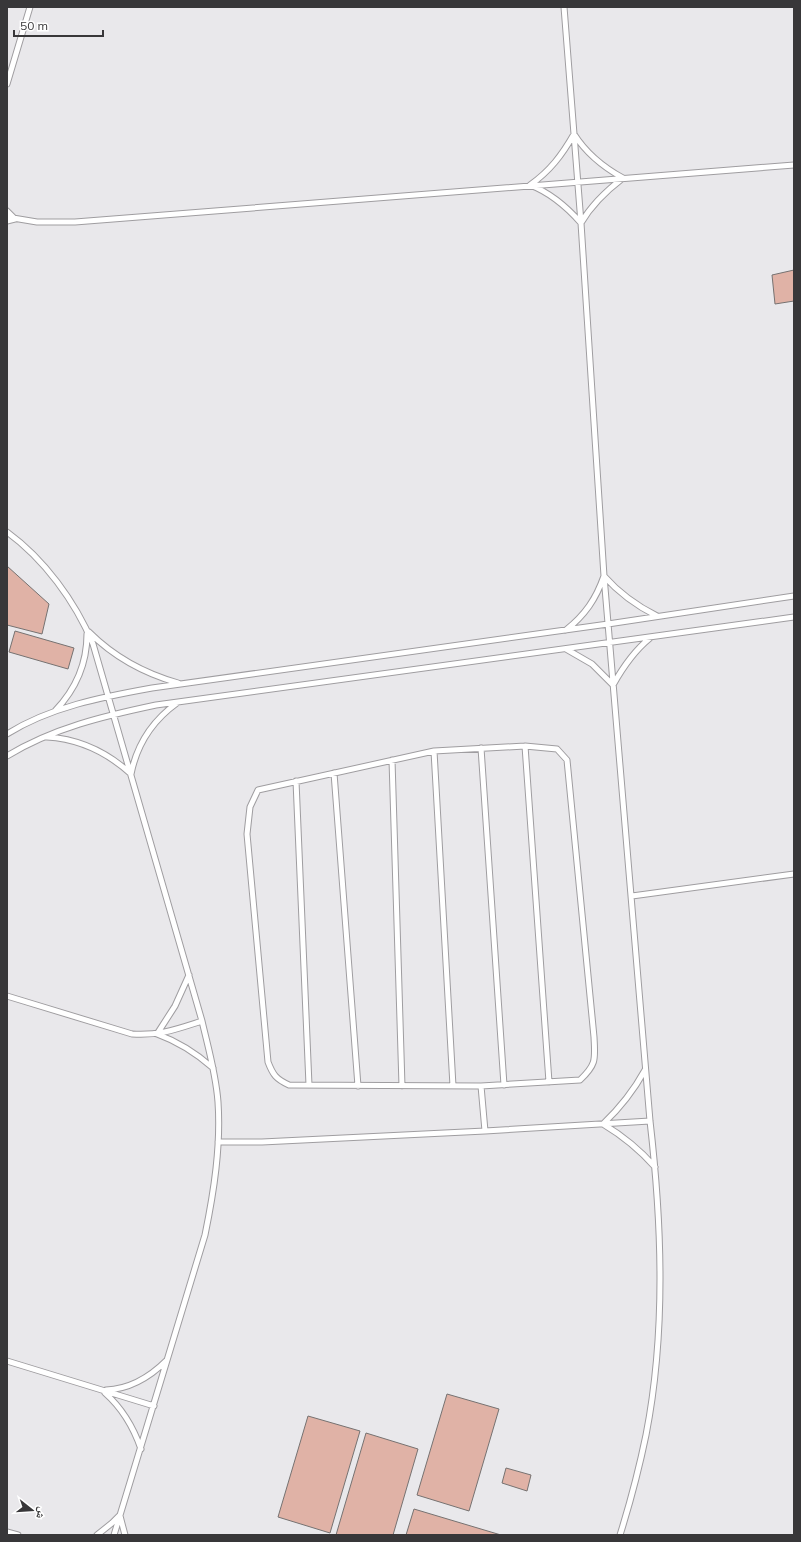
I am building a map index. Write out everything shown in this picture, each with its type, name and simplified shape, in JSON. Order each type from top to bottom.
[{"type":"lane","points":[[7,84],[30,7]]},
{"type":"lane","points":[[564,7],[581,223],[609,643],[632,896],[659,1231],[660,1278],[656,1357],[646,1436],[620,1535]]},
{"type":"lane","points":[[574,134],[580,143],[596,160],[623,178]]},
{"type":"lane","points":[[530,185],[555,164],[574,134]]},
{"type":"lane","points":[[7,217],[44,222],[76,222],[794,165]]},
{"type":"lane","points":[[581,223],[597,201],[623,178]]},
{"type":"lane","points":[[530,185],[558,200],[581,223]]},
{"type":"lane","points":[[7,211],[15,219]]},
{"type":"lane","points":[[7,221],[15,219]]},
{"type":"lane","points":[[7,532],[19,541],[42,564],[64,592],[87,630],[93,644],[202,1021],[213,1068],[218,1101],[218,1142],[212,1201],[206,1235],[114,1535]]},
{"type":"lane","points":[[604,576],[623,595],[658,617]]},
{"type":"lane","points":[[566,630],[589,608],[598,593],[604,576]]},
{"type":"lane","points":[[7,734],[18,727],[55,711],[108,696],[181,684],[658,617],[794,596]]},
{"type":"lane","points":[[7,756],[44,736],[81,722],[112,714],[179,702],[794,616]]},
{"type":"lane","points":[[87,630],[110,651],[123,660],[151,674],[181,684]]},
{"type":"lane","points":[[55,711],[71,691],[80,674],[86,656],[87,630]]},
{"type":"lane","points":[[613,685],[629,659],[650,637]]},
{"type":"lane","points":[[566,649],[592,664],[613,685]]},
{"type":"lane","points":[[130,774],[136,753],[146,734],[161,716],[179,702]]},
{"type":"lane","points":[[44,736],[72,740],[91,747],[109,757],[130,774]]},
{"type":"lane","points":[[525,746],[549,1082]]},
{"type":"lane","points":[[525,746],[557,749],[567,760],[594,1037],[594,1056],[591,1069],[580,1080],[481,1086],[289,1085],[279,1081],[273,1074],[268,1062],[247,834],[250,806],[258,790],[434,751],[480,748],[525,746]]},
{"type":"lane","points":[[480,748],[504,1085]]},
{"type":"lane","points":[[434,751],[453,1086]]},
{"type":"lane","points":[[392,760],[402,1086]]},
{"type":"lane","points":[[334,772],[358,1086]]},
{"type":"lane","points":[[296,781],[309,1085]]},
{"type":"lane","points":[[632,896],[794,874]]},
{"type":"lane","points":[[157,1034],[175,1006],[189,975]]},
{"type":"lane","points":[[7,996],[132,1034],[157,1034],[202,1021]]},
{"type":"lane","points":[[157,1034],[181,1044],[197,1054],[213,1068]]},
{"type":"lane","points":[[603,1124],[624,1102],[637,1084],[645,1069]]},
{"type":"lane","points":[[481,1086],[485,1131]]},
{"type":"lane","points":[[218,1142],[262,1142],[650,1121]]},
{"type":"lane","points":[[603,1124],[621,1135],[637,1148],[655,1168]]},
{"type":"lane","points":[[102,1390],[122,1388],[142,1380],[151,1375],[168,1360]]},
{"type":"lane","points":[[7,1361],[154,1406]]},
{"type":"lane","points":[[102,1390],[120,1408],[127,1418],[141,1449]]},
{"type":"lane","points":[[96,1535],[112,1524],[120,1515]]},
{"type":"lane","points":[[120,1515],[125,1535]]},
{"type":"lane","points":[[7,1532],[18,1535]]},
{"type":"building","points":[[794,270],[794,301],[775,304],[772,275]]},
{"type":"building","points":[[7,566],[49,604],[42,634],[7,625]]},
{"type":"building","points":[[15,631],[74,648],[68,669],[9,652]]},
{"type":"building","points":[[447,1394],[499,1409],[469,1511],[417,1495]]},
{"type":"building","points":[[308,1416],[360,1431],[330,1533],[278,1517]]},
{"type":"building","points":[[366,1433],[418,1449],[393,1535],[336,1535]]},
{"type":"building","points":[[506,1468],[531,1475],[527,1491],[502,1483]]},
{"type":"building","points":[[414,1509],[501,1535],[406,1535]]}]
